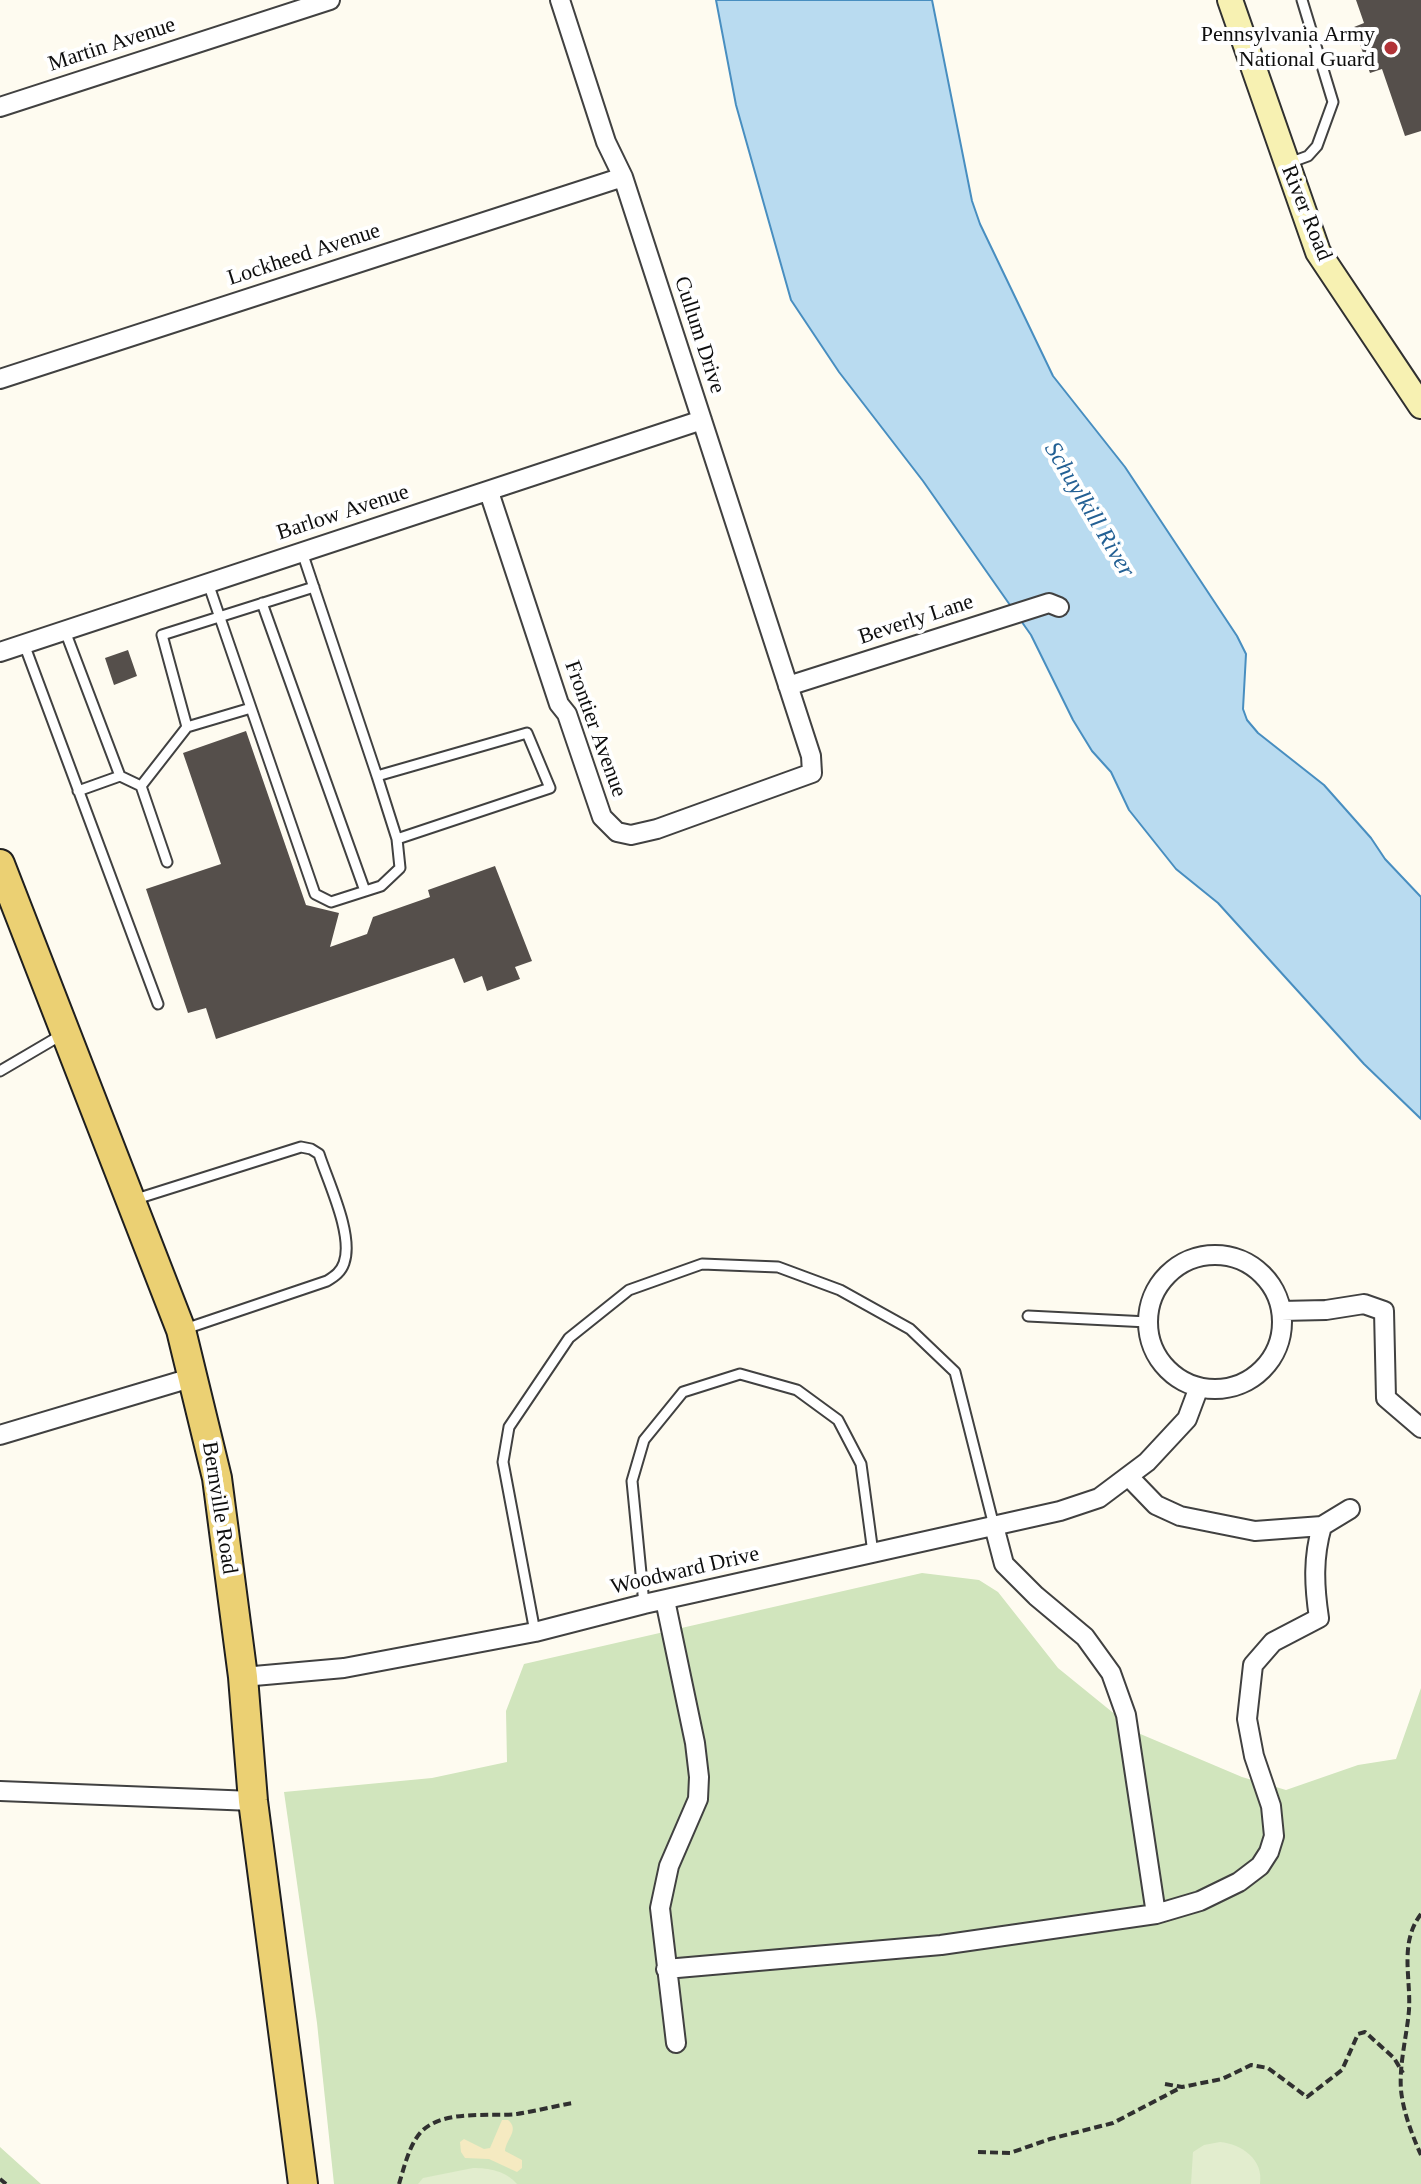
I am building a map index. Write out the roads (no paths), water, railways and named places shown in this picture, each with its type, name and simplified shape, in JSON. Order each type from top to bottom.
[{"type":"main road","name":"Bernville Road","points":[[0,864],[181,1330],[194,1377],[217,1478],[243,1677],[253,1801],[303,2184]]},
{"type":"street","name":"Martin Avenue","points":[[0,107],[330,0]]},
{"type":"street","name":"Cullum Drive","points":[[560,0],[606,142],[623,177],[788,686]]},
{"type":"street","name":"River Road","points":[[1230,0],[1318,252],[1421,406]]},
{"type":"street","name":"Lockheed Avenue","points":[[0,379],[623,177]]},
{"type":"street","name":"Barlow Avenue","points":[[0,652],[702,420]]},
{"type":"street","name":"Frontier Avenue","points":[[489,492],[559,704],[567,714],[602,817],[617,832],[631,835],[657,829],[812,773],[811,756],[788,686]]},
{"type":"street","name":"Beverly Lane","points":[[788,686],[1049,603],[1059,607]]},
{"type":"street","points":[[1203,1255],[1230,1256],[1254,1267],[1272,1286],[1281,1311],[1280,1337],[1270,1361],[1250,1379],[1226,1388],[1199,1387],[1175,1376],[1157,1357],[1148,1333],[1149,1306],[1160,1282],[1179,1265],[1203,1255]]},
{"type":"street","points":[[1281,1311],[1326,1310],[1364,1304],[1384,1311],[1386,1398],[1421,1428]]},
{"type":"street","points":[[0,1435],[194,1377]]},
{"type":"street","name":"Woodward Drive","points":[[243,1677],[344,1668],[535,1632],[644,1604],[1060,1511],[1099,1498],[1147,1462],[1187,1419],[1199,1387]]},
{"type":"street","points":[[1129,1477],[1156,1505],[1180,1516],[1255,1531],[1322,1526],[1350,1509]]},
{"type":"street","points":[[994,1526],[1004,1564],[1085,1637],[1111,1673],[1126,1715],[1156,1914]]},
{"type":"street","points":[[666,1969],[941,1945],[1156,1914],[1200,1901],[1239,1882],[1260,1866],[1274,1836],[1271,1806],[1254,1756],[1247,1719],[1253,1665],[1273,1642],[1319,1618],[1314,1584],[1316,1546],[1322,1526]]},
{"type":"street","points":[[665,1600],[695,1743],[699,1777],[698,1799],[669,1866],[660,1908],[676,2043]]},
{"type":"street","points":[[0,1791],[253,1801]]},
{"type":"lane","points":[[1286,165],[1308,156],[1317,146],[1333,102],[1302,0]]},
{"type":"lane","points":[[208,583],[315,894],[331,902],[381,886],[400,868],[397,839],[302,552]]},
{"type":"lane","points":[[187,727],[162,635],[314,587]]},
{"type":"lane","points":[[262,603],[365,891]]},
{"type":"lane","points":[[65,631],[120,776],[141,786],[167,862]]},
{"type":"lane","points":[[24,644],[158,1004]]},
{"type":"lane","points":[[141,786],[187,727],[251,708]]},
{"type":"lane","points":[[377,776],[527,733],[550,788],[397,839]]},
{"type":"lane","points":[[78,791],[120,776]]},
{"type":"lane","points":[[0,1071],[66,1033]]},
{"type":"lane","points":[[131,1200],[301,1147],[319,1154],[347,1240],[345,1263],[338,1274],[327,1281],[181,1330]]},
{"type":"lane","points":[[535,1632],[503,1462],[509,1427],[569,1338],[629,1290],[702,1264],[778,1267],[840,1290],[910,1329],[955,1372],[994,1526]]},
{"type":"lane","points":[[1028,1316],[1148,1322]]},
{"type":"lane","points":[[644,1604],[632,1481],[644,1440],[683,1392],[740,1374],[797,1390],[838,1420],[861,1464],[873,1553]]},
{"type":"water","name":"Schuylkill River","points":[[716,0],[932,0],[972,201],[980,224],[1053,376],[1125,467],[1237,636],[1246,654],[1243,709],[1247,720],[1258,733],[1324,785],[1421,897],[1421,1119],[1364,1064],[1218,903],[1176,869],[1129,810],[1111,772],[1092,751],[1073,720],[1031,635],[923,481],[839,372],[791,300],[736,105]]},
{"type":"place","name":"Pennsylvania Army National Guard","points":[[1391,48]]}]
